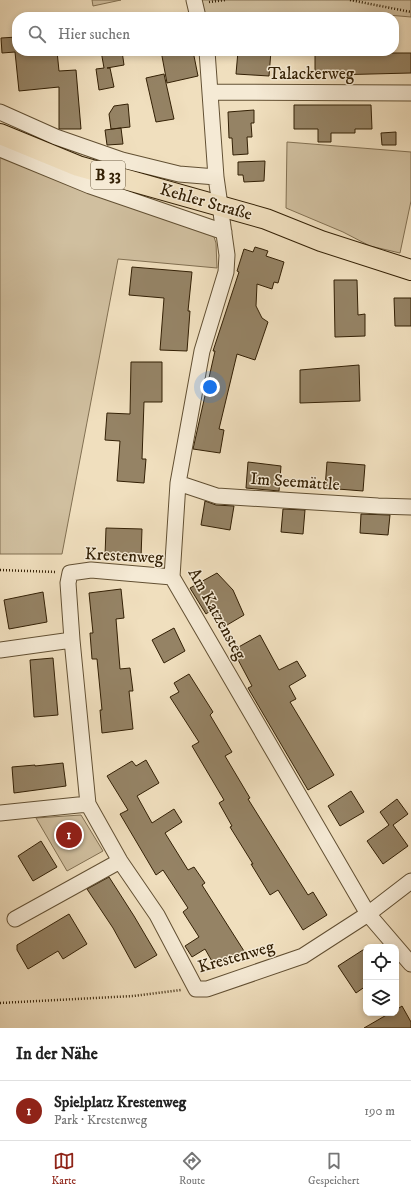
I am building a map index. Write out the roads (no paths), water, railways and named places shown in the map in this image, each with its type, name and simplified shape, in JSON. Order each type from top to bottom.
[{"type":"main road","name":"Kehler Straße","points":[[0,134],[78,166],[266,219],[322,241],[411,270]]},
{"type":"street","points":[[194,0],[197,12]]},
{"type":"street","name":"Am Katzensteg","points":[[207,56],[216,177],[227,255],[226,272],[202,351],[178,484],[172,577],[368,914],[411,964]]},
{"type":"street","name":"Talackerweg","points":[[211,92],[411,93]]},
{"type":"street","name":"Kehler Straße","points":[[0,112],[56,137],[122,160],[179,174],[216,177]]},
{"type":"street","points":[[0,150],[90,186],[224,232]]},
{"type":"street","name":"Im Seemättle","points":[[178,484],[216,496],[411,507]]},
{"type":"street","name":"Krestenweg","points":[[172,577],[91,570],[70,573],[68,583],[88,804],[120,861],[157,914],[196,989],[207,989],[303,956],[368,914],[411,881]]},
{"type":"street","points":[[0,650],[72,640]]},
{"type":"street","points":[[0,813],[88,804]]},
{"type":"street","points":[[15,919],[120,861]]},
{"type":"place","name":"Spielplatz Krestenweg","points":[[69,835]]}]
